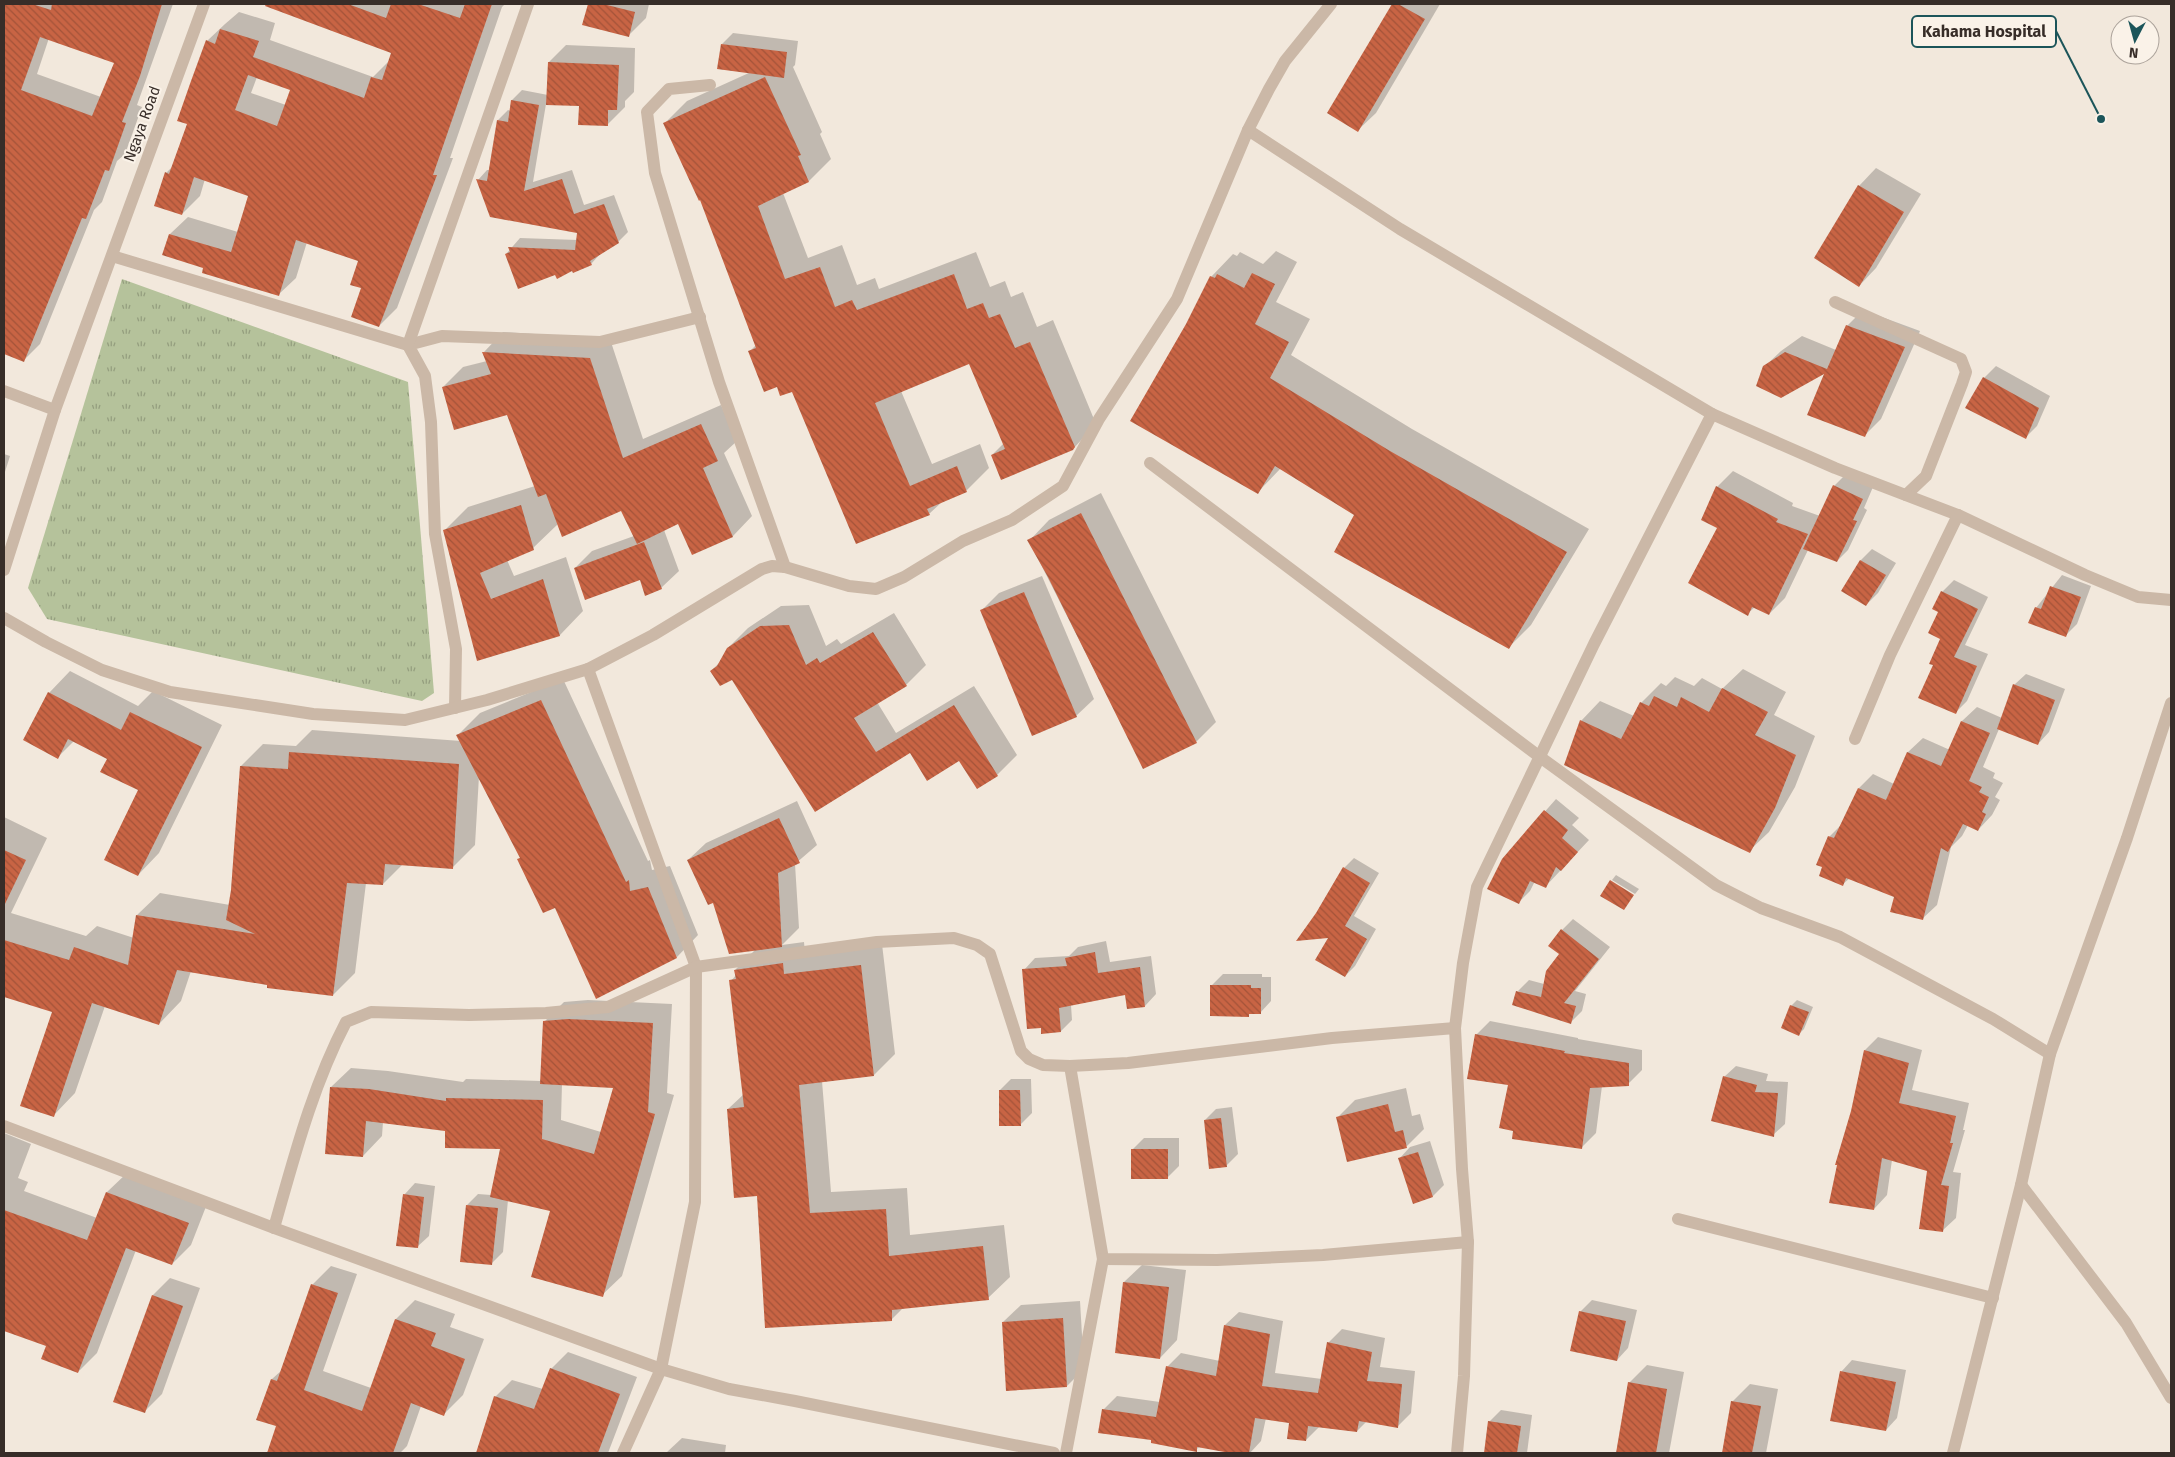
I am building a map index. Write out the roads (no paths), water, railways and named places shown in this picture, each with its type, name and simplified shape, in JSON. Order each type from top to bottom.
[{"type":"street","name":"Ngaya Road","points":[[4,570],[55,410],[204,4]]},
{"type":"street","points":[[455,708],[456,649],[435,534],[431,422],[425,376],[408,345],[528,4]]},
{"type":"street","points":[[4,618],[46,642],[102,670],[170,692],[313,714],[405,720],[487,700],[588,669],[653,635],[762,569],[772,566],[784,567],[849,586],[876,589],[904,577],[963,540],[1012,520],[1063,486],[1098,419],[1177,299],[1248,130],[1285,61],[1331,4]]},
{"type":"street","points":[[710,85],[669,89],[647,112],[655,173],[719,382],[784,567]]},
{"type":"street","points":[[1248,130],[1400,229],[1712,414],[1835,468],[1958,515],[2085,576],[2138,597],[2171,600]]},
{"type":"street","points":[[112,256],[408,345],[442,336],[600,342],[700,317]]},
{"type":"street","points":[[1834,302],[1961,359],[1966,372],[1926,476],[1906,495]]},
{"type":"street","points":[[4,391],[55,410]]},
{"type":"street","points":[[1456,1453],[1464,1376],[1468,1242],[1462,1168],[1455,1028],[1463,963],[1477,887],[1594,644],[1712,414]]},
{"type":"street","points":[[1150,463],[1216,510],[1540,757],[1716,885],[1761,908],[1840,937],[1993,1019],[2050,1054]]},
{"type":"street","points":[[1855,739],[1890,655],[1958,515]]},
{"type":"street","points":[[588,669],[696,967],[695,1202],[662,1369],[623,1453]]},
{"type":"street","points":[[1953,1453],[2021,1185],[2050,1054],[2128,838],[2171,703]]},
{"type":"street","points":[[274,1228],[308,1109],[328,1055],[346,1022],[371,1012],[470,1015],[546,1013],[608,1007],[696,967],[877,942],[954,938],[977,945],[990,954],[1021,1051],[1029,1059],[1043,1065],[1070,1066],[1128,1063],[1332,1038],[1455,1028]]},
{"type":"street","points":[[1066,1453],[1103,1259],[1070,1066]]},
{"type":"street","points":[[4,1126],[274,1228],[662,1369],[729,1389],[1054,1453]]},
{"type":"street","points":[[2021,1185],[2126,1323],[2171,1398]]},
{"type":"street","points":[[1678,1219],[1993,1298]]},
{"type":"street","points":[[1103,1259],[1218,1260],[1323,1255],[1468,1242]]},
{"type":"place","name":"Kahama Hospital","points":[[2101,119]]}]
